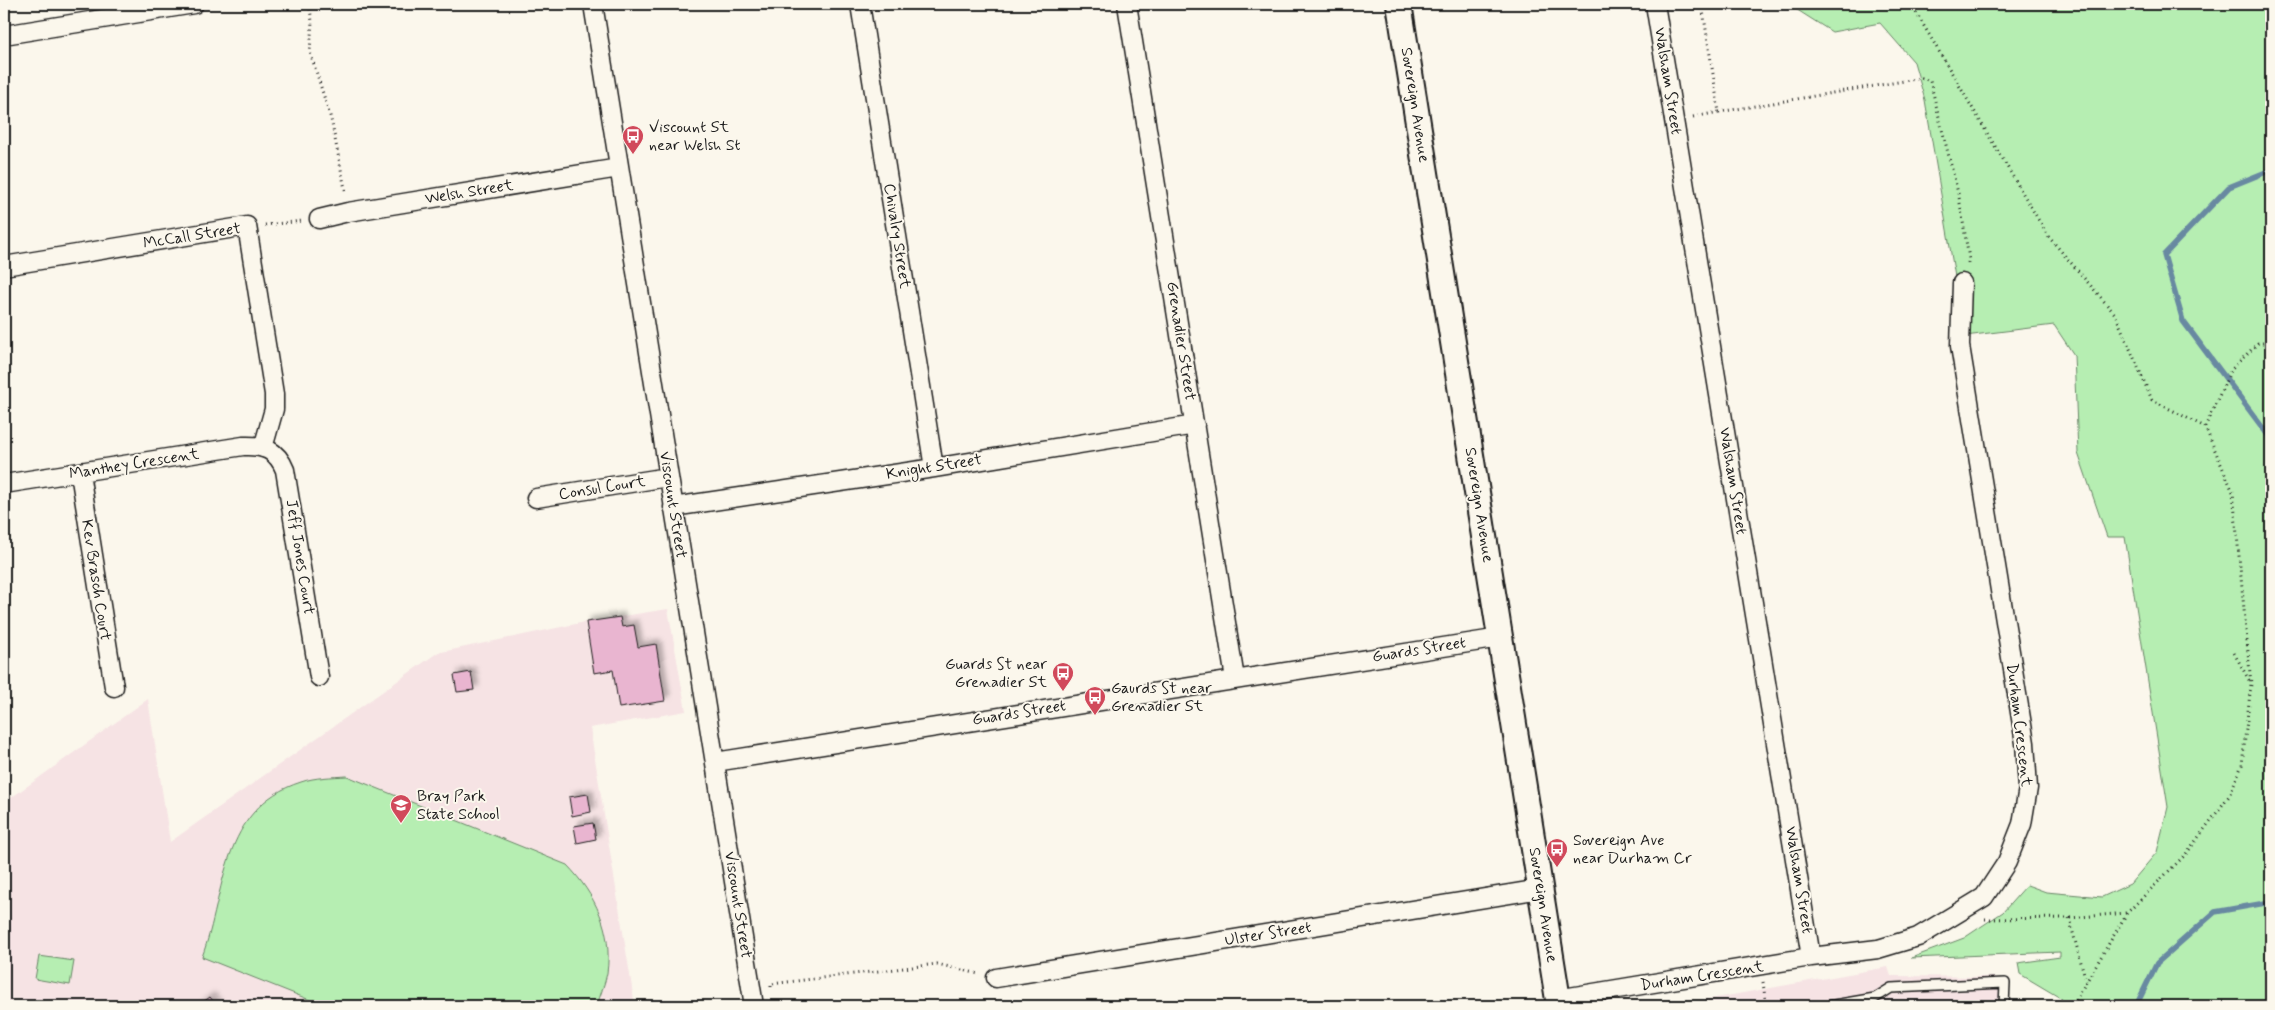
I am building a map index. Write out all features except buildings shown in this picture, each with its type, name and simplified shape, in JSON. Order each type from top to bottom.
[{"type":"street","points":[[4,35],[194,4]]},
{"type":"street","name":"Viscount Street","points":[[593,4],[754,1006]]},
{"type":"street","name":"Chivalry Street","points":[[860,4],[934,468]]},
{"type":"street","name":"Grenadier Street","points":[[1127,4],[1235,679]]},
{"type":"street","name":"Sovereign Avenue","points":[[1399,4],[1558,1002]]},
{"type":"street","name":"Walsham Street","points":[[1655,4],[1811,957]]},
{"type":"street","name":"Welsh Street","points":[[319,219],[348,212],[619,168]]},
{"type":"street","name":"McCall Street","points":[[4,266],[247,226],[274,394],[274,409],[263,448]]},
{"type":"street","name":"Durham Crescent","points":[[1558,1002],[1811,957],[1878,949],[1918,937],[1984,897],[2007,862],[2022,824],[2028,788],[2025,744],[1960,346],[1962,283]]},
{"type":"street","name":"Knight Street","points":[[673,507],[934,468],[1195,425]]},
{"type":"street","name":"Manthey Crescent","points":[[4,484],[243,446],[263,448]]},
{"type":"street","name":"Jeff Jones Court","points":[[263,448],[274,452],[280,458],[285,470],[319,677]]},
{"type":"street","name":"Kev Brasch Court","points":[[80,473],[114,687]]},
{"type":"street","name":"Consul Court","points":[[536,498],[668,477]]},
{"type":"street","name":"Guards Street","points":[[715,762],[1500,638]]},
{"type":"street","name":"Ulster Street","points":[[996,978],[1540,889]]},
{"type":"lane","points":[[1828,1006],[1875,998],[1891,988],[2005,983],[2004,1006]]},
{"type":"path","points":[[309,4],[312,21],[310,52],[331,119],[348,212]]},
{"type":"path","points":[[1702,4],[1719,112]]},
{"type":"path","points":[[1911,4],[2048,236],[2115,314],[2152,400],[2205,427],[2232,492],[2251,684],[2242,765],[2229,796],[2186,854],[2127,913],[2072,1006]]},
{"type":"path","points":[[1693,117],[1922,78],[1930,81],[1959,197],[1969,259],[1962,283]]},
{"type":"path","points":[[247,226],[319,219]]},
{"type":"path","points":[[2205,427],[2231,370],[2258,343],[2271,343]]},
{"type":"path","points":[[2234,652],[2251,684]]},
{"type":"path","points":[[1982,920],[2069,918],[2127,913]]},
{"type":"path","points":[[2069,918],[2086,982]]},
{"type":"path","points":[[771,991],[770,984],[937,964],[996,978]]},
{"type":"path","points":[[1760,967],[1766,1006]]},
{"type":"shaded area","name":"Bray Park State School","points":[[668,609],[686,711],[590,728],[635,1006],[4,1006],[4,803],[148,699],[170,842],[437,653],[585,622]]},
{"type":"shaded area","points":[[1888,967],[1891,976],[1995,977],[2014,1006],[1671,1006]]},
{"type":"green space","points":[[1788,4],[2271,4],[2271,1006],[2062,1006],[2062,999],[2020,974],[2018,963],[2060,957],[2060,952],[1911,958],[1964,938],[2003,912],[2027,885],[2046,892],[2102,897],[2130,884],[2157,852],[2168,807],[2125,537],[2107,537],[2078,453],[2074,355],[2054,325],[1965,336],[1925,100],[1914,62],[1880,23],[1832,32]]},
{"type":"green space","points":[[347,776],[567,865],[594,901],[600,914],[607,942],[607,973],[597,1006],[325,1006],[202,957],[230,855],[240,832],[255,811],[274,794],[306,780]]},
{"type":"green space","points":[[39,956],[74,961],[70,985],[35,979]]},
{"type":"waterway","points":[[2271,170],[2229,187],[2164,255],[2183,321],[2271,439]]},
{"type":"waterway","points":[[2136,1006],[2157,963],[2215,912],[2271,902]]},
{"type":"place","name":"Viscount St near Welsh St","points":[[633,155]]},
{"type":"place","name":"Guards St near Grenadier St","points":[[1063,692]]},
{"type":"place","name":"Gaurds St near Grenadier St","points":[[1095,716]]},
{"type":"place","name":"Bray Park State School","points":[[401,824]]},
{"type":"place","name":"Sovereign Ave near Durham Cr","points":[[1557,868]]}]
